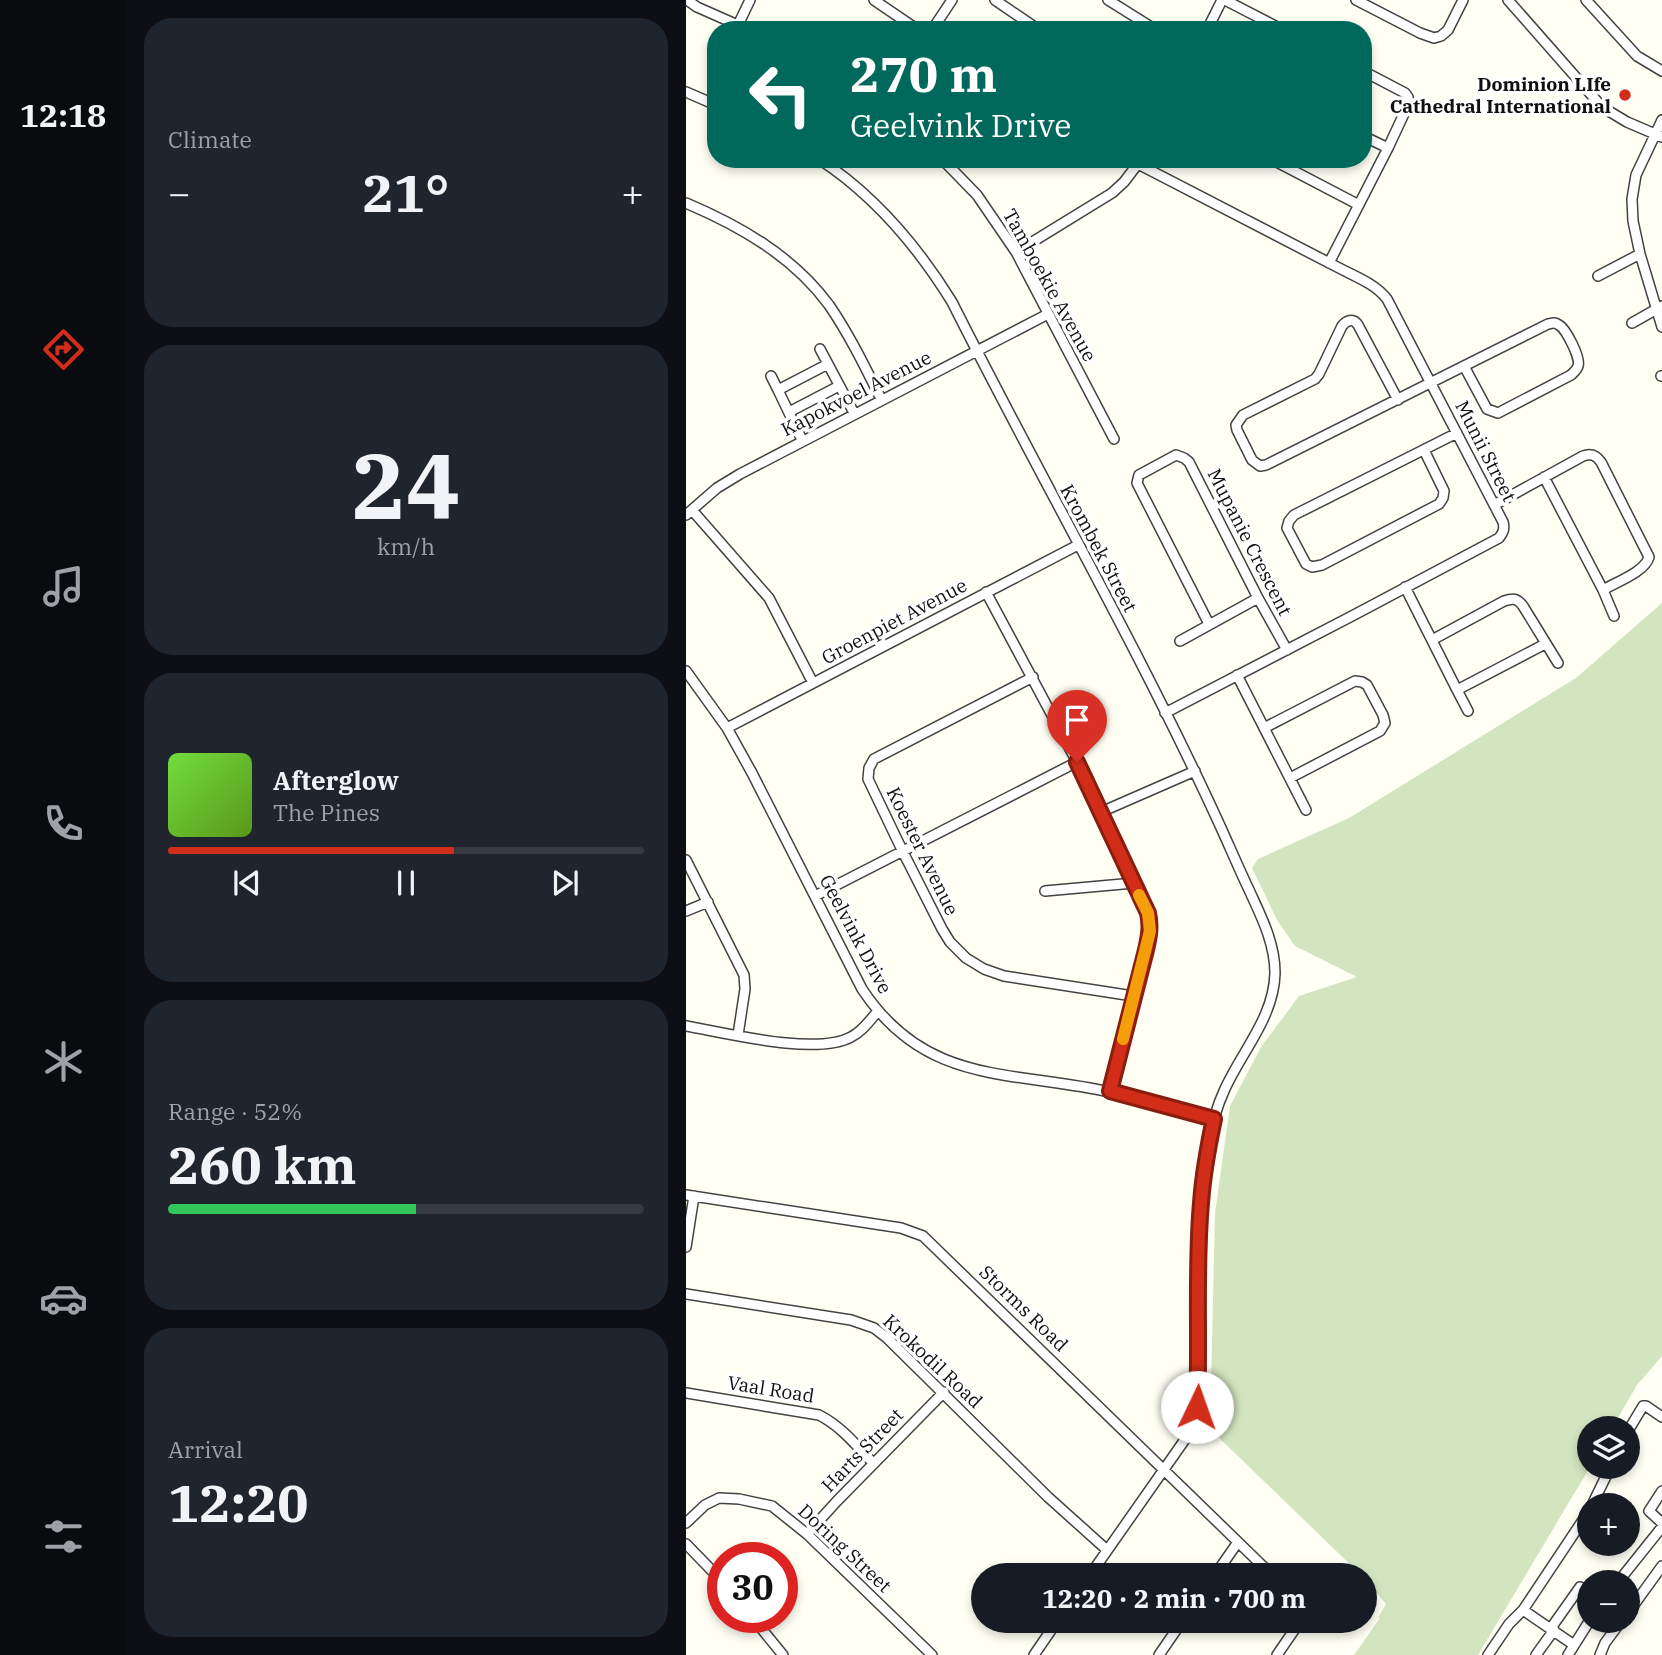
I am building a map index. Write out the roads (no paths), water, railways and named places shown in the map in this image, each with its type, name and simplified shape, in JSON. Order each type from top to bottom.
[{"type":"street","points":[[687,0],[729,21]]},
{"type":"street","points":[[740,21],[750,0]]},
{"type":"street","points":[[874,0],[905,21]]},
{"type":"street","points":[[938,21],[952,0]]},
{"type":"street","points":[[995,0],[1026,21]]},
{"type":"street","points":[[1108,0],[1142,21]]},
{"type":"street","points":[[1212,21],[1223,0],[1265,21]]},
{"type":"street","points":[[1356,0],[1434,38],[1448,30],[1463,0]]},
{"type":"street","points":[[1508,0],[1602,107],[1658,136]]},
{"type":"street","points":[[1586,0],[1631,51],[1662,71]]},
{"type":"street","points":[[1329,263],[1409,102],[1405,93],[1372,76]]},
{"type":"street","points":[[686,92],[707,101]]},
{"type":"street","points":[[1662,120],[1658,136],[1636,175],[1632,199],[1633,221],[1640,254],[1659,308],[1662,327]]},
{"type":"street","points":[[1372,140],[1388,148]]},
{"type":"street","name":"Krombek Street","points":[[832,168],[869,199],[909,241],[947,295],[1195,771],[1273,949],[1272,995],[1260,1027],[1223,1091],[1214,1119],[1203,1183],[1200,1205],[1197,1407],[1190,1430],[1098,1563]]},
{"type":"street","name":"Tamboekie Avenue","points":[[951,168],[977,195],[1016,252],[1114,439]]},
{"type":"street","points":[[1016,252],[1112,193],[1134,168]]},
{"type":"street","name":"Munii Street","points":[[1150,168],[1382,292],[1432,383],[1504,526],[1503,534],[1499,538],[1165,713]]},
{"type":"street","points":[[1288,168],[1359,205]]},
{"type":"street","points":[[686,202],[761,241],[808,281],[838,320],[881,399]]},
{"type":"street","points":[[1598,276],[1640,254]]},
{"type":"street","points":[[1632,323],[1659,308]]},
{"type":"street","name":"Kapokvoel Avenue","points":[[689,512],[724,482],[1048,314]]},
{"type":"street","points":[[1398,400],[1358,325],[1350,320],[1342,326],[1315,379],[1243,415],[1236,425],[1252,460],[1263,466],[1398,400],[1464,366],[1551,323],[1563,328],[1579,363],[1571,375],[1498,413],[1487,409],[1464,366]]},
{"type":"street","points":[[820,349],[854,413]]},
{"type":"street","points":[[778,390],[828,364]]},
{"type":"street","points":[[771,376],[802,440]]},
{"type":"street","points":[[789,412],[839,386]]},
{"type":"street","points":[[1424,450],[1444,491],[1439,504],[1322,565],[1309,566],[1304,561],[1288,531],[1292,518],[1424,450],[1457,433]]},
{"type":"street","points":[[1494,505],[1583,456],[1593,455],[1601,462],[1647,551],[1649,560],[1642,568],[1603,590]]},
{"type":"street","name":"Mupanie Crescent","points":[[1209,624],[1137,486],[1139,475],[1171,457],[1181,456],[1189,462],[1287,650]]},
{"type":"street","points":[[1544,477],[1614,616]]},
{"type":"street","points":[[689,512],[769,598],[813,682]]},
{"type":"street","name":"Groenpiet Avenue","points":[[727,728],[1078,545]]},
{"type":"street","points":[[1405,587],[1461,688],[1468,711]]},
{"type":"street","points":[[986,592],[1077,762],[1148,913],[1150,931],[1110,1091]]},
{"type":"street","points":[[1180,641],[1258,598]]},
{"type":"street","points":[[1432,640],[1512,598],[1517,599],[1523,606],[1558,663]]},
{"type":"street","points":[[1461,688],[1545,644]]},
{"type":"street","name":"Geelvink Drive","points":[[686,671],[727,728],[752,773],[855,976],[878,1011],[913,1043],[952,1063],[978,1070],[1110,1091],[1214,1119]]},
{"type":"street","points":[[1237,675],[1306,810]]},
{"type":"street","name":"Koester Avenue","points":[[1033,677],[872,761],[868,779],[950,942],[974,964],[1004,976],[1133,996]]},
{"type":"street","points":[[1264,728],[1355,681],[1367,685],[1384,715],[1385,723],[1380,731],[1290,778]]},
{"type":"street","points":[[815,896],[1077,762]]},
{"type":"street","points":[[1101,811],[1195,771]]},
{"type":"street","points":[[686,860],[744,975],[745,989],[738,1035]]},
{"type":"street","points":[[1045,891],[1134,883]]},
{"type":"street","points":[[686,911],[708,902]]},
{"type":"street","points":[[686,1026],[804,1045],[836,1042],[851,1037],[878,1011]]},
{"type":"street","points":[[686,1247],[690,1195]]},
{"type":"street","name":"Storms Road","points":[[690,1195],[889,1226],[923,1236],[1260,1563]]},
{"type":"street","name":"Krokodil Road","points":[[686,1294],[867,1325],[887,1338],[1048,1497],[1107,1550]]},
{"type":"street","name":"Harts Street","points":[[807,1534],[944,1392]]},
{"type":"street","name":"Vaal Road","points":[[686,1393],[820,1415],[844,1433],[873,1463]]},
{"type":"street","points":[[1637,1416],[1643,1406],[1646,1406],[1662,1417]]},
{"type":"street","points":[[1627,1570],[1662,1525],[1649,1511],[1662,1491]]},
{"type":"street","name":"Doring Street","points":[[686,1523],[708,1503],[727,1497],[780,1510],[932,1655]]},
{"type":"street","points":[[1488,1655],[1577,1529]]},
{"type":"street","points":[[1223,1563],[1238,1542]]},
{"type":"street","points":[[686,1544],[707,1566]]},
{"type":"street","points":[[1640,1596],[1662,1566]]},
{"type":"street","points":[[1536,1655],[1577,1592]]},
{"type":"street","points":[[1522,1610],[1574,1645]]},
{"type":"street","points":[[765,1633],[783,1655]]},
{"type":"street","points":[[1034,1655],[1049,1633]]},
{"type":"street","points":[[1159,1655],[1174,1633]]},
{"type":"street","points":[[1277,1655],[1292,1633]]},
{"type":"street","points":[[1568,1655],[1582,1633]]},
{"type":"street","points":[[1600,1655],[1612,1633]]},
{"type":"place","name":"Dominion LIfe Cathedral International","points":[[1625,95]]}]
